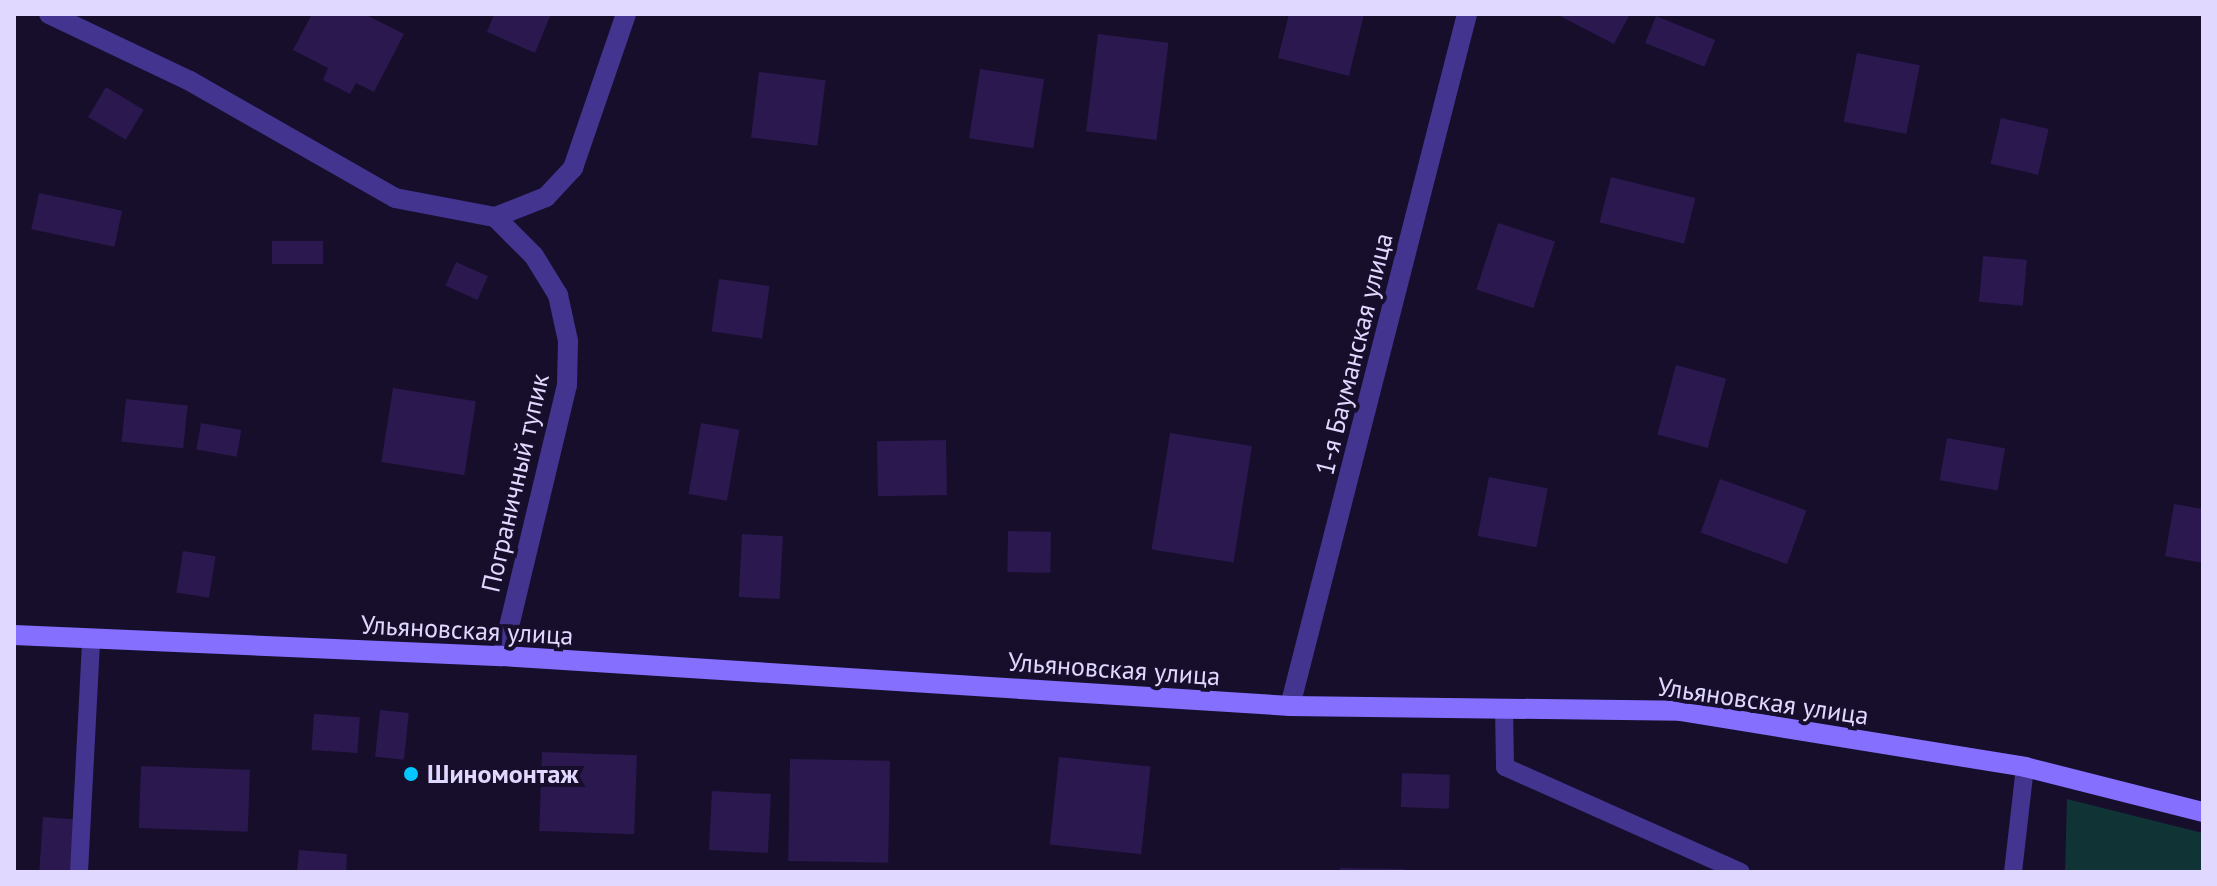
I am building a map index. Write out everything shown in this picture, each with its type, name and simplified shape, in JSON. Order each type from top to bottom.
[{"type":"street","points":[[49,14],[190,81],[395,198],[495,217],[546,197],[573,168],[626,14]]},
{"type":"street","name":"1-я Бауманская улица","points":[[1290,706],[1467,14]]},
{"type":"street","name":"Пограничный тупик","points":[[495,217],[534,256],[558,295],[568,341],[567,385],[502,656]]},
{"type":"street","name":"Ульяновская улица","points":[[14,635],[91,641],[502,656],[1290,706],[1680,711],[2025,767],[2203,812]]},
{"type":"lane","points":[[79,872],[91,641]]},
{"type":"lane","points":[[1504,709],[1505,767],[1741,872]]},
{"type":"lane","points":[[2013,872],[2025,767]]},
{"type":"green space","points":[[2067,799],[2203,833],[2203,872],[2065,872]]},
{"type":"building","points":[[312,14],[364,14],[404,34],[374,92],[356,83],[350,94],[323,80],[328,68],[293,50]]},
{"type":"building","points":[[494,14],[551,14],[535,53],[487,32]]},
{"type":"building","points":[[1289,14],[1364,14],[1349,76],[1278,58]]},
{"type":"building","points":[[1556,14],[1630,14],[1614,44]]},
{"type":"building","points":[[1656,16],[1715,40],[1704,67],[1645,43]]},
{"type":"building","points":[[1098,34],[1168,43],[1157,140],[1086,131]]},
{"type":"building","points":[[1857,53],[1920,65],[1906,134],[1844,122]]},
{"type":"building","points":[[980,69],[1044,79],[1033,148],[969,138]]},
{"type":"building","points":[[759,72],[826,80],[817,146],[751,138]]},
{"type":"building","points":[[106,87],[144,110],[126,140],[88,117]]},
{"type":"building","points":[[2001,118],[2049,129],[2038,175],[1990,164]]},
{"type":"building","points":[[1611,177],[1695,198],[1684,244],[1600,223]]},
{"type":"building","points":[[39,193],[122,211],[114,247],[31,229]]},
{"type":"building","points":[[1498,223],[1555,242],[1533,308],[1476,290]]},
{"type":"building","points":[[272,241],[323,241],[323,264],[272,264]]},
{"type":"building","points":[[1983,256],[2027,260],[2023,306],[1979,302]]},
{"type":"building","points":[[456,262],[488,276],[477,300],[445,286]]},
{"type":"building","points":[[719,279],[770,286],[762,339],[712,331]]},
{"type":"building","points":[[1676,365],[1726,378],[1708,448],[1657,435]]},
{"type":"building","points":[[393,388],[476,401],[464,475],[381,462]]},
{"type":"building","points":[[126,399],[188,405],[183,448],[122,442]]},
{"type":"building","points":[[201,423],[241,430],[237,457],[196,450]]},
{"type":"building","points":[[701,423],[739,430],[727,501],[688,494]]},
{"type":"building","points":[[1170,433],[1252,446],[1234,563],[1152,550]]},
{"type":"building","points":[[1947,438],[2005,448],[1998,491],[1940,480]]},
{"type":"building","points":[[946,440],[947,495],[878,496],[877,441]]},
{"type":"building","points":[[1489,477],[1548,488],[1536,547],[1478,536]]},
{"type":"building","points":[[1720,479],[1806,510],[1787,564],[1701,533]]},
{"type":"building","points":[[2174,504],[2203,509],[2203,563],[2165,556]]},
{"type":"building","points":[[1008,531],[1051,532],[1050,573],[1007,572]]},
{"type":"building","points":[[742,534],[783,536],[780,599],[739,597]]},
{"type":"building","points":[[183,551],[216,556],[209,598],[176,592]]},
{"type":"building","points":[[380,710],[409,713],[404,760],[375,757]]},
{"type":"building","points":[[314,714],[360,717],[357,753],[311,750]]},
{"type":"building","points":[[542,752],[637,755],[634,834],[539,831]]},
{"type":"building","points":[[1059,757],[1150,767],[1141,854],[1050,845]]},
{"type":"building","points":[[790,759],[890,761],[888,863],[788,861]]},
{"type":"building","points":[[141,766],[250,770],[248,832],[139,828]]},
{"type":"building","points":[[1402,773],[1450,775],[1449,809],[1401,807]]},
{"type":"building","points":[[712,791],[771,794],[768,853],[709,850]]},
{"type":"building","points":[[43,817],[74,819],[70,872],[39,871]]},
{"type":"building","points":[[299,850],[347,854],[346,872],[297,872]]},
{"type":"building","points":[[1340,868],[1405,869],[1405,872],[1340,872]]},
{"type":"place","name":"Шиномонтаж","points":[[411,774]]}]
